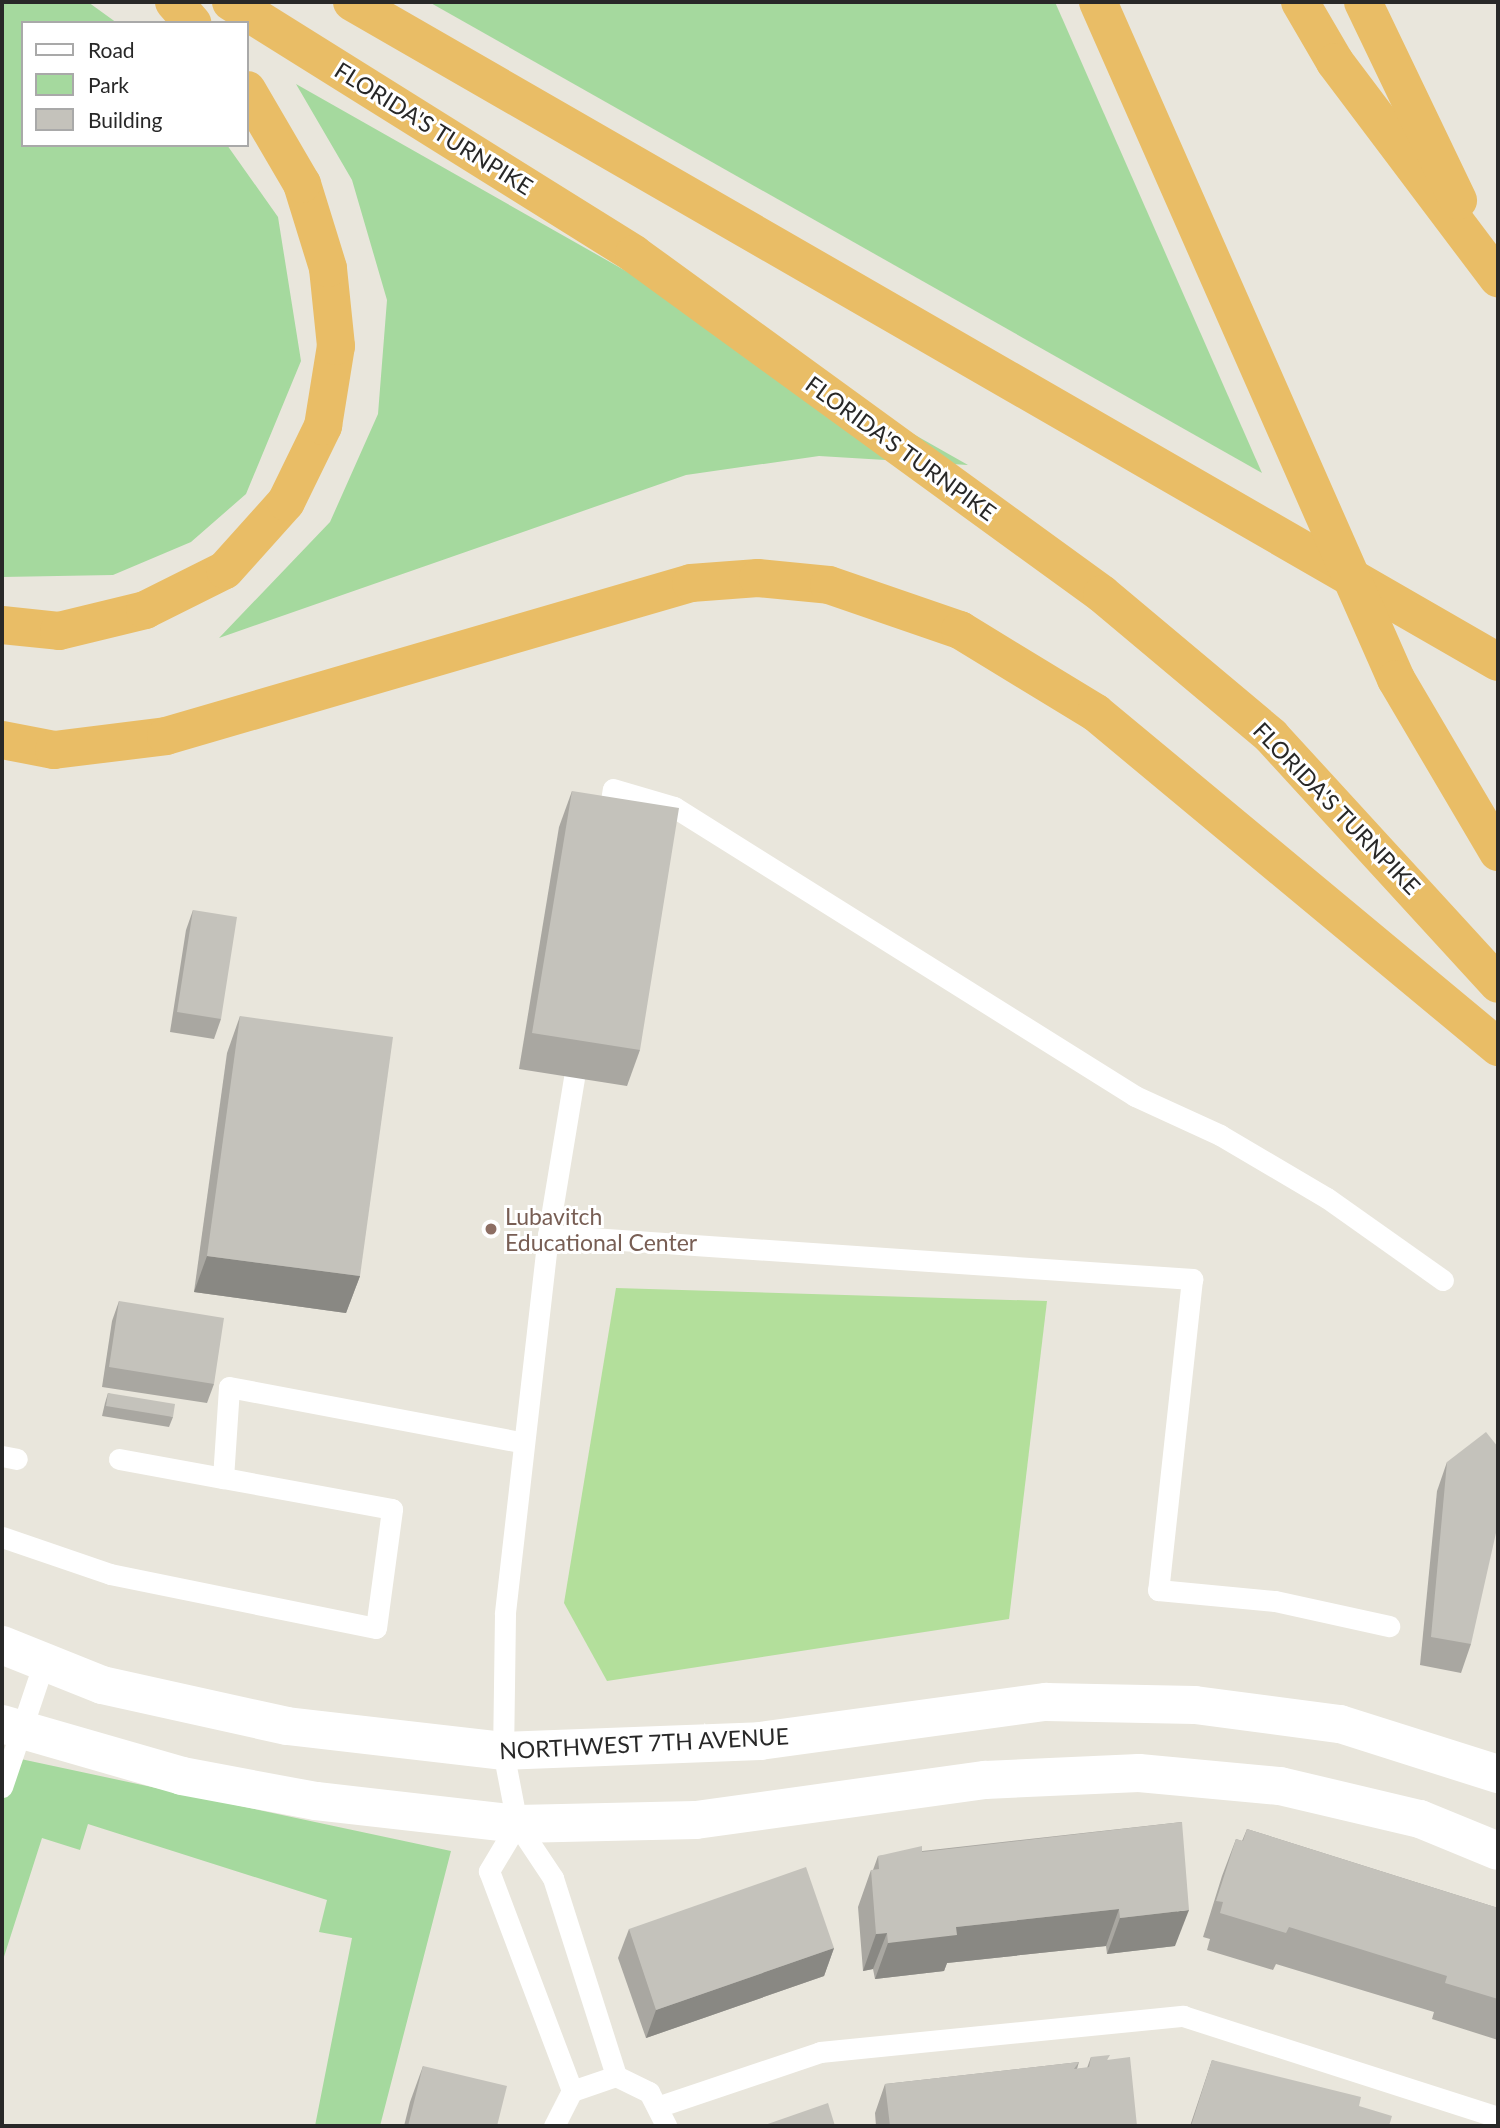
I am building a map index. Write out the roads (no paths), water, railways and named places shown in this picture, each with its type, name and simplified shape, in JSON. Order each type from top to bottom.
[{"type":"highway","points":[[174,2],[190,21]]},
{"type":"highway","name":"FLORIDA'S TURNPIKE","points":[[231,2],[634,254],[1102,594],[1271,736],[1498,984]]},
{"type":"highway","points":[[352,2],[1498,662]]},
{"type":"highway","points":[[1098,2],[1266,378],[1396,679],[1498,852]]},
{"type":"highway","points":[[1300,2],[1335,62],[1492,270]]},
{"type":"highway","points":[[1363,2],[1492,270]]},
{"type":"highway","points":[[2,625],[60,631],[145,610],[225,569],[286,502],[323,426],[336,346],[328,268],[302,184],[248,92]]},
{"type":"highway","points":[[2,740],[54,750],[166,736],[691,583],[758,578],[829,585],[960,629],[1096,713],[1498,1047]]},
{"type":"street","name":"NORTHWEST 7TH AVENUE","points":[[2,1645],[102,1685],[288,1726],[503,1751],[760,1741],[1046,1702],[1195,1705],[1340,1724],[1498,1774]]},
{"type":"street","points":[[10,1727],[195,1778],[316,1801],[517,1824],[696,1820],[985,1780],[1139,1773],[1280,1786],[1420,1819],[1498,1851]]},
{"type":"lane","points":[[606,835],[613,789],[674,807],[1135,1096],[1220,1135],[1328,1198],[1443,1280]]},
{"type":"lane","points":[[574,1078],[548,1235],[505,1614],[503,1751],[517,1824],[553,1878],[616,2076]]},
{"type":"lane","points":[[548,1235],[1192,1279],[1158,1590],[1275,1601],[1389,1626]]},
{"type":"lane","points":[[223,1478],[229,1387],[524,1443]]},
{"type":"lane","points":[[2,1537],[110,1574],[376,1628],[392,1509],[119,1459]]},
{"type":"lane","points":[[2,1787],[10,1727],[44,1662]]},
{"type":"lane","points":[[517,1824],[489,1871],[572,2091]]},
{"type":"lane","points":[[554,2126],[572,2091],[616,2076],[649,2091],[663,2116],[820,2052],[1183,2016],[1496,2110]]},
{"type":"place","name":"Lubavitch Educational Center","points":[[491,1229]]}]
